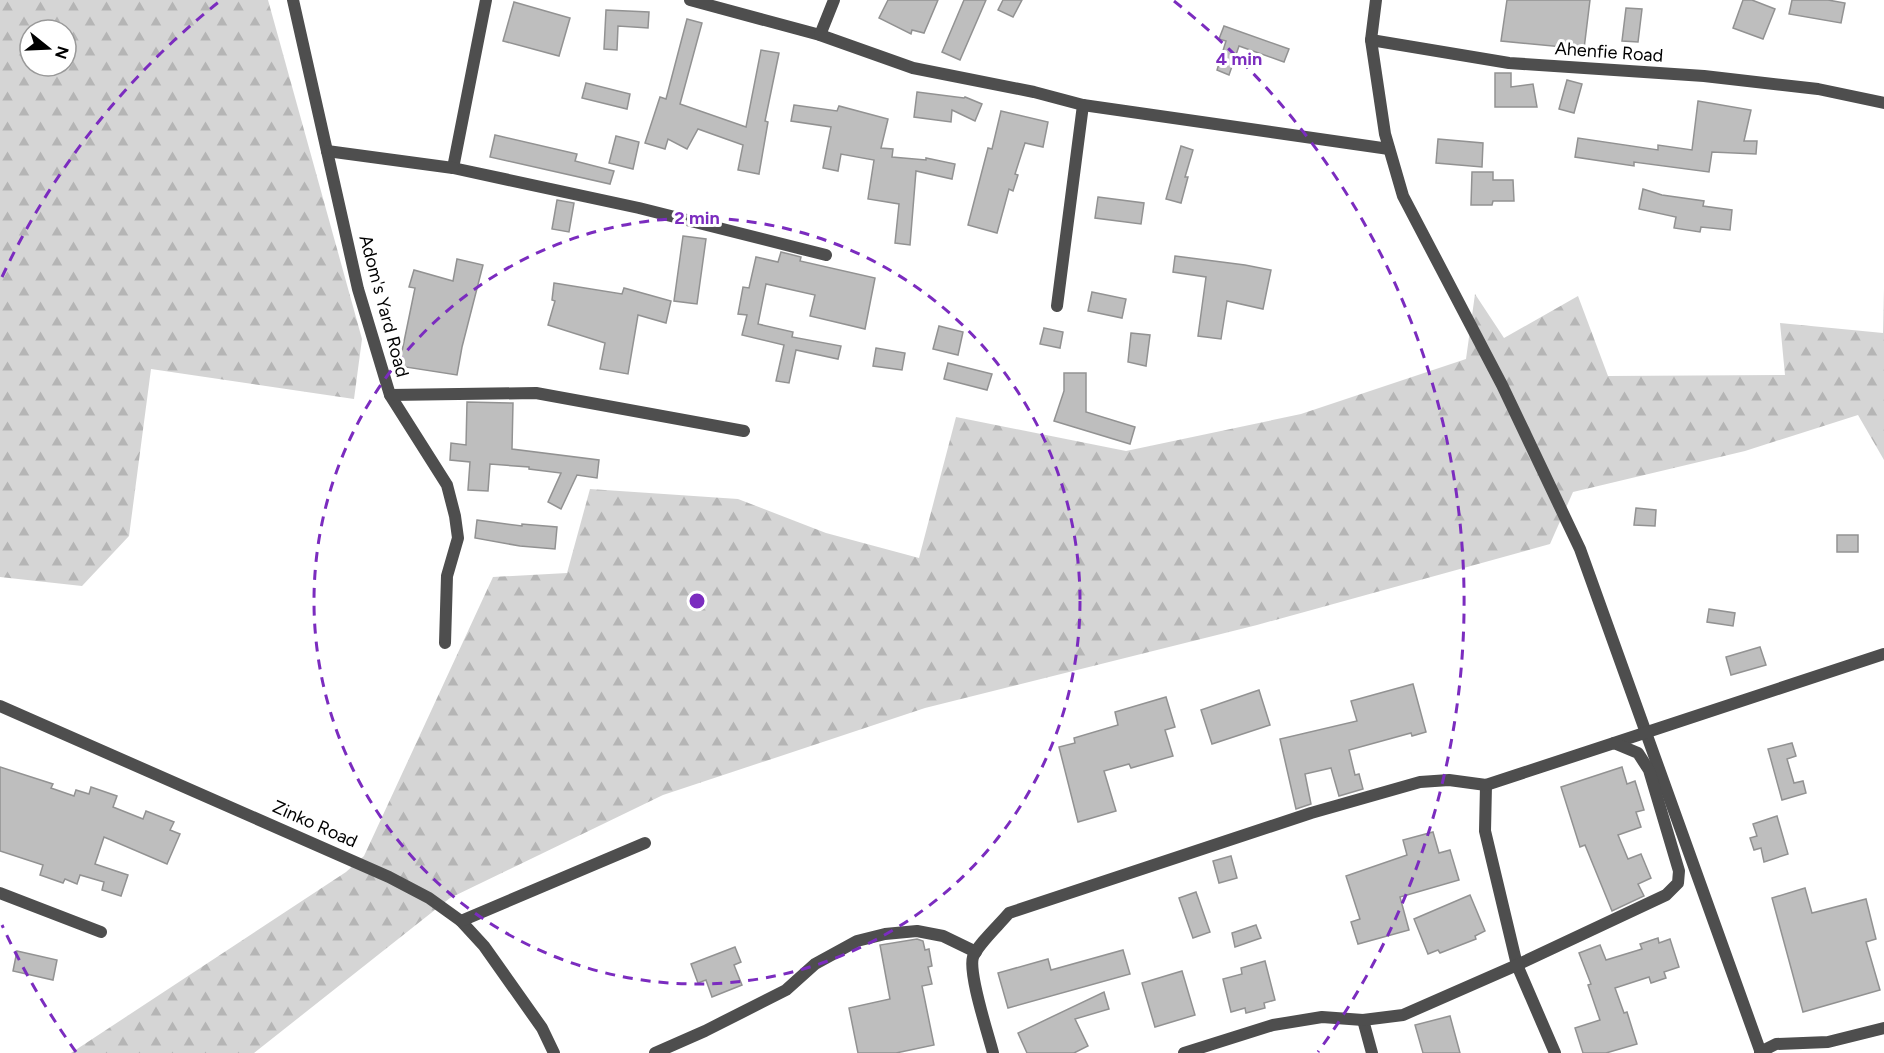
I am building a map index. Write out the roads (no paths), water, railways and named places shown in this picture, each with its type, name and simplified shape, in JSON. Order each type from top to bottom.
[{"type":"street","name":"Adom's Yard Road","points":[[293,0],[358,289],[390,395],[447,485],[455,516],[458,538],[447,576],[445,644]]},
{"type":"street","points":[[453,168],[486,0]]},
{"type":"street","points":[[690,0],[820,35],[913,68],[1034,92],[1083,105],[1389,149]]},
{"type":"street","points":[[820,35],[834,0]]},
{"type":"street","points":[[1376,0],[1371,40],[1385,134],[1402,196],[1502,385],[1580,549],[1761,1052],[1776,1044],[1828,1042],[1884,1028]]},
{"type":"street","name":"Ahenfie Road","points":[[1371,40],[1509,63],[1704,76],[1818,89],[1884,103]]},
{"type":"street","points":[[1058,306],[1083,105]]},
{"type":"street","points":[[327,151],[453,168],[639,208],[826,255]]},
{"type":"street","points":[[390,395],[536,393],[744,431]]},
{"type":"street","points":[[993,1053],[975,985],[972,959],[1009,914],[1311,813],[1420,782],[1449,780],[1486,785],[1884,654]]},
{"type":"street","name":"Zinko Road","points":[[0,705],[389,877],[429,898],[461,921],[484,946],[542,1028],[554,1053]]},
{"type":"street","points":[[1184,1053],[1273,1025],[1322,1017],[1363,1020],[1403,1015],[1469,984],[1517,965],[1666,895],[1678,883],[1679,871],[1649,770],[1638,753],[1614,743]]},
{"type":"street","points":[[1486,785],[1485,831],[1517,965],[1555,1053]]},
{"type":"street","points":[[461,921],[645,843]]},
{"type":"street","points":[[0,893],[101,932]]},
{"type":"street","points":[[655,1053],[705,1031],[786,990],[815,964],[858,940],[885,934],[917,931],[943,936],[976,952]]},
{"type":"street","points":[[1363,1020],[1372,1053]]}]
